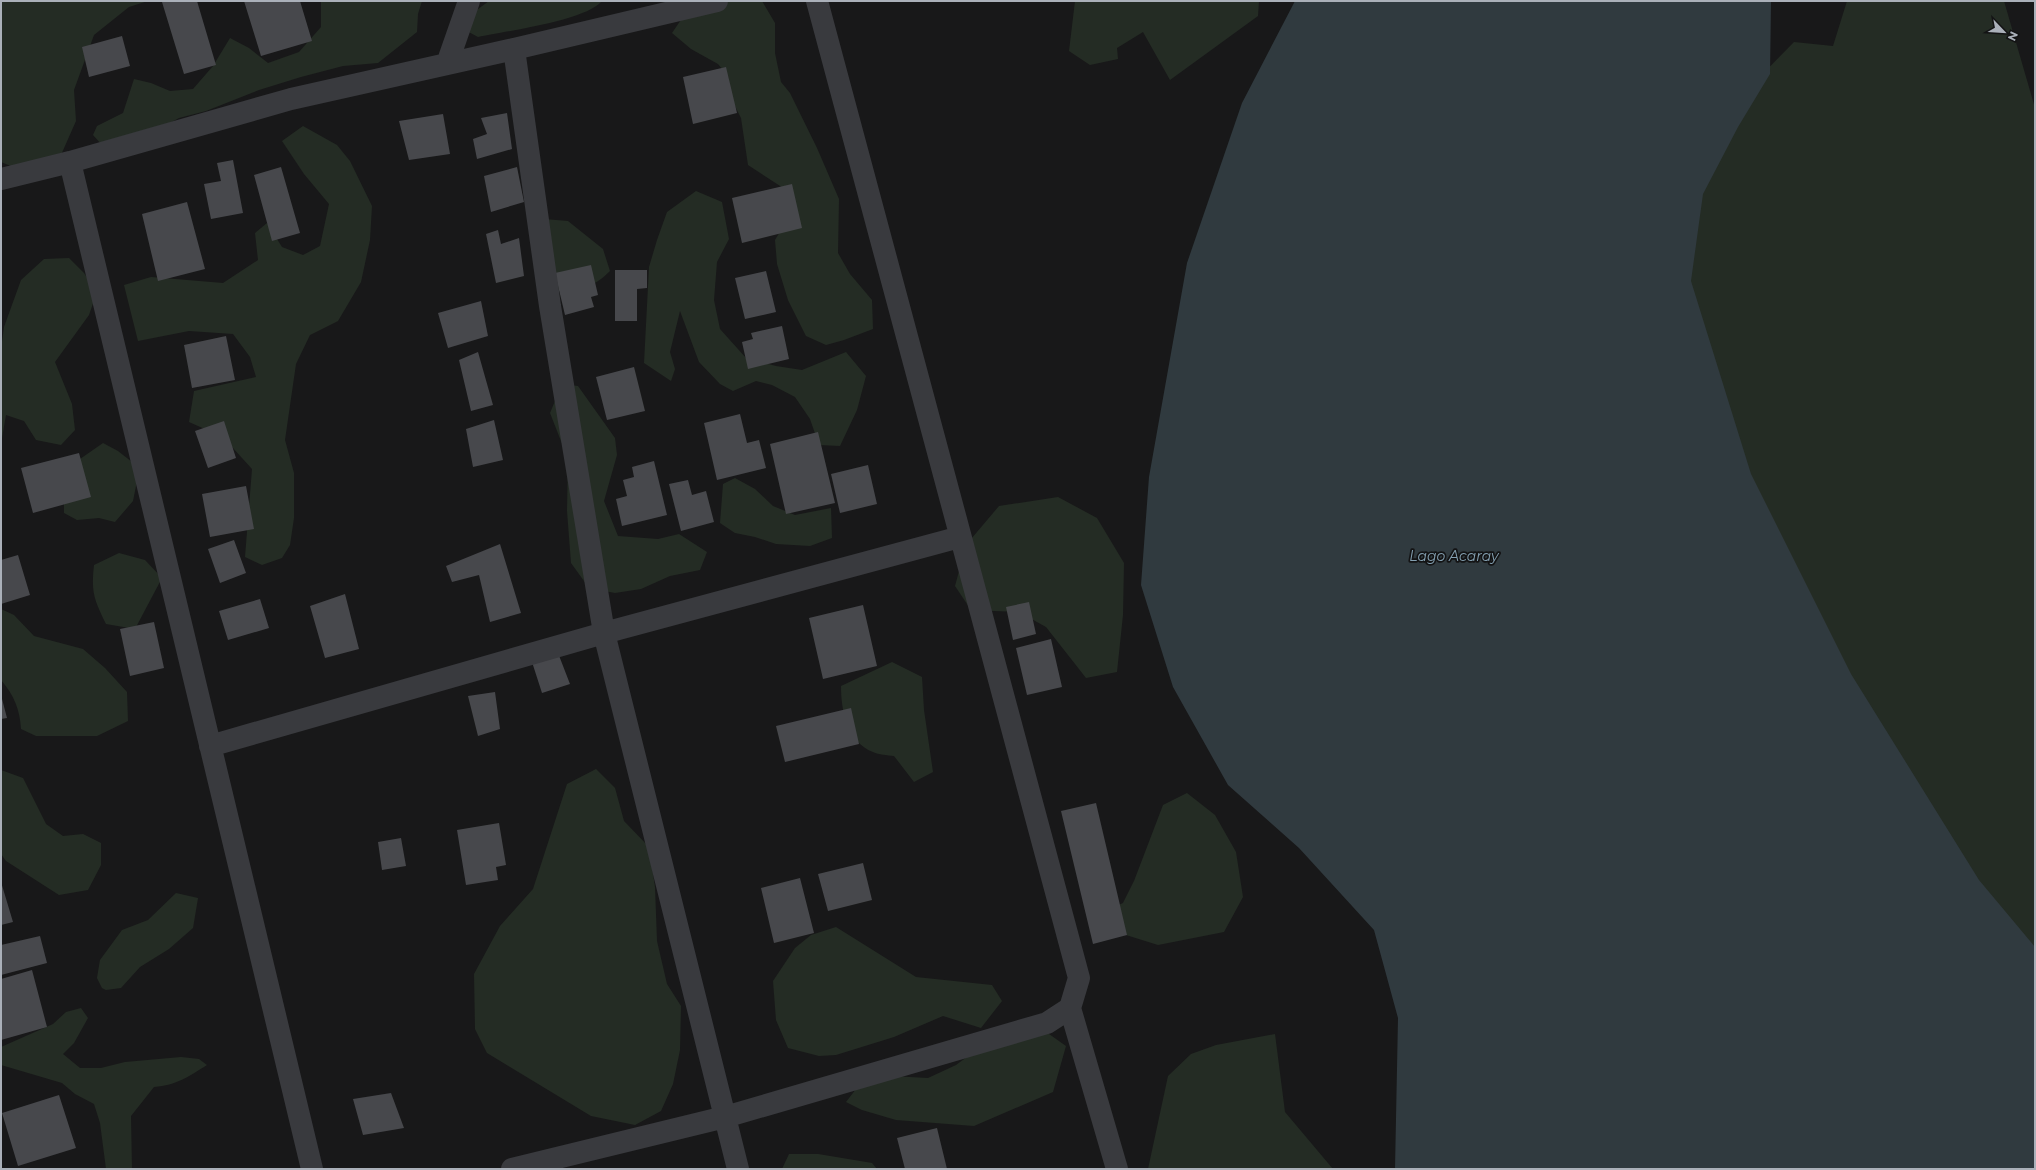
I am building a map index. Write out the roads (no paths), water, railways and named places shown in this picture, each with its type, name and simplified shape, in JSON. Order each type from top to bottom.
[{"type":"street","points":[[447,64],[469,1]]},
{"type":"street","points":[[1,179],[70,162],[291,99],[514,49],[716,1]]},
{"type":"street","points":[[817,1],[1079,978],[1070,1008],[1117,1169]]},
{"type":"street","points":[[514,49],[550,306],[604,633],[738,1169]]},
{"type":"street","points":[[70,162],[312,1169]]},
{"type":"street","points":[[210,746],[604,633],[960,537]]},
{"type":"street","points":[[512,1169],[725,1117],[1047,1024],[1070,1008]]},
{"type":"water","name":"Lago Acaray","points":[[1295,1],[1771,1],[1770,74],[1738,127],[1703,194],[1691,281],[1751,474],[1851,674],[1979,880],[2035,947],[2035,1169],[1395,1169],[1398,1018],[1374,930],[1299,848],[1228,785],[1173,687],[1141,585],[1149,477],[1187,263],[1242,103]]}]
